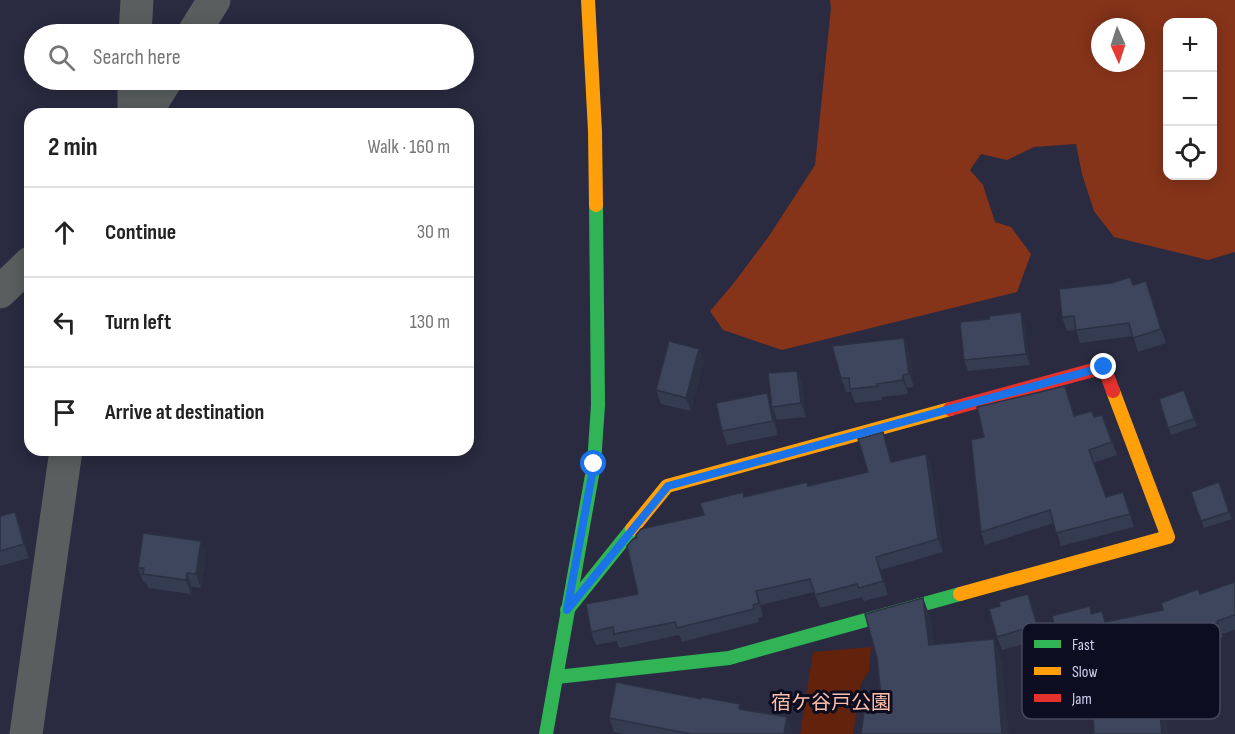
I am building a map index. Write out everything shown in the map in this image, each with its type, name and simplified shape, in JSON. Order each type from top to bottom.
[{"type":"street","points":[[136,24],[137,0]]},
{"type":"street","points":[[199,24],[214,0]]},
{"type":"street","points":[[546,734],[594,464],[598,405],[595,131],[588,0]]},
{"type":"street","points":[[134,90],[134,108]]},
{"type":"street","points":[[148,108],[160,90]]},
{"type":"street","points":[[0,292],[24,269]]},
{"type":"street","points":[[557,677],[729,657],[1168,537],[1104,367],[668,486],[567,610]]},
{"type":"street","points":[[26,734],[65,456]]},
{"type":"green space","name":"宿ケ谷戸公園","points":[[871,647],[869,671],[861,683],[853,734],[800,734],[813,652]]},
{"type":"shaded area","points":[[830,0],[1235,0],[1235,252],[1208,260],[1114,237],[1094,211],[1082,174],[1076,144],[1034,147],[1007,160],[981,154],[970,170],[983,185],[995,222],[1011,227],[1031,254],[1017,292],[782,350],[723,330],[710,311],[769,236],[815,165]]},
{"type":"building","points":[[1130,277],[1133,285],[1146,281],[1161,329],[1133,338],[1129,323],[1076,330],[1074,316],[1062,317],[1059,289],[1112,283]]},
{"type":"building","points":[[1021,312],[1026,354],[964,360],[960,322]]},
{"type":"building","points":[[904,338],[909,374],[903,375],[903,380],[850,389],[849,378],[841,378],[832,346]]},
{"type":"building","points":[[669,341],[699,349],[686,398],[656,390]]},
{"type":"building","points":[[797,371],[801,403],[772,407],[768,373]]},
{"type":"building","points":[[1065,386],[1074,416],[1092,411],[1094,417],[1102,415],[1112,442],[1089,450],[1106,497],[1123,492],[1130,514],[1056,533],[1050,510],[981,532],[971,440],[984,437],[977,407]]},
{"type":"building","points":[[1184,390],[1194,419],[1168,428],[1159,399]]},
{"type":"building","points":[[767,393],[773,421],[722,431],[716,403]]},
{"type":"building","points":[[883,432],[891,462],[926,454],[938,539],[876,557],[883,581],[859,588],[857,584],[815,595],[810,579],[756,591],[759,603],[753,605],[754,609],[677,628],[675,622],[614,634],[613,627],[591,632],[586,604],[638,594],[627,546],[637,538],[636,535],[641,529],[704,515],[700,503],[743,492],[744,497],[807,482],[808,486],[868,472],[858,439]]},
{"type":"building","points":[[1219,482],[1229,512],[1201,521],[1191,492]]},
{"type":"building","points":[[15,512],[24,544],[0,551],[0,516]]},
{"type":"building","points":[[143,533],[201,541],[196,574],[187,573],[186,580],[143,574],[144,568],[138,568]]},
{"type":"building","points":[[1235,582],[1235,615],[1217,621],[1218,623],[1054,623],[1052,616],[1090,606],[1091,614],[1102,611],[1105,622],[1163,610],[1161,603],[1198,589],[1200,594]]},
{"type":"building","points":[[1028,594],[1036,623],[1022,623],[1022,630],[997,637],[989,609],[1000,606],[999,602]]},
{"type":"building","points":[[923,598],[929,645],[994,639],[1002,734],[861,734],[866,698],[881,696],[877,658],[865,614]]},
{"type":"building","points":[[616,682],[701,699],[702,697],[740,704],[739,709],[787,717],[784,734],[691,734],[609,718]]},
{"type":"building","points":[[1093,719],[1160,719],[1162,734],[1094,734]]},
{"type":"traffic: fast","points":[[546,734],[594,464],[598,405],[596,205]]},
{"type":"traffic: fast","points":[[567,610],[632,529]]},
{"type":"traffic: fast","points":[[557,677],[729,658],[960,594]]},
{"type":"traffic: slow","points":[[588,0],[595,131],[596,205]]},
{"type":"traffic: slow","points":[[960,594],[1168,537],[1113,391]]},
{"type":"traffic: slow","points":[[632,529],[667,486],[950,409]]},
{"type":"traffic: jam","points":[[950,409],[1104,367],[1113,391]]},
{"type":"route","points":[[594,464],[567,610],[668,486],[1104,367]]}]
